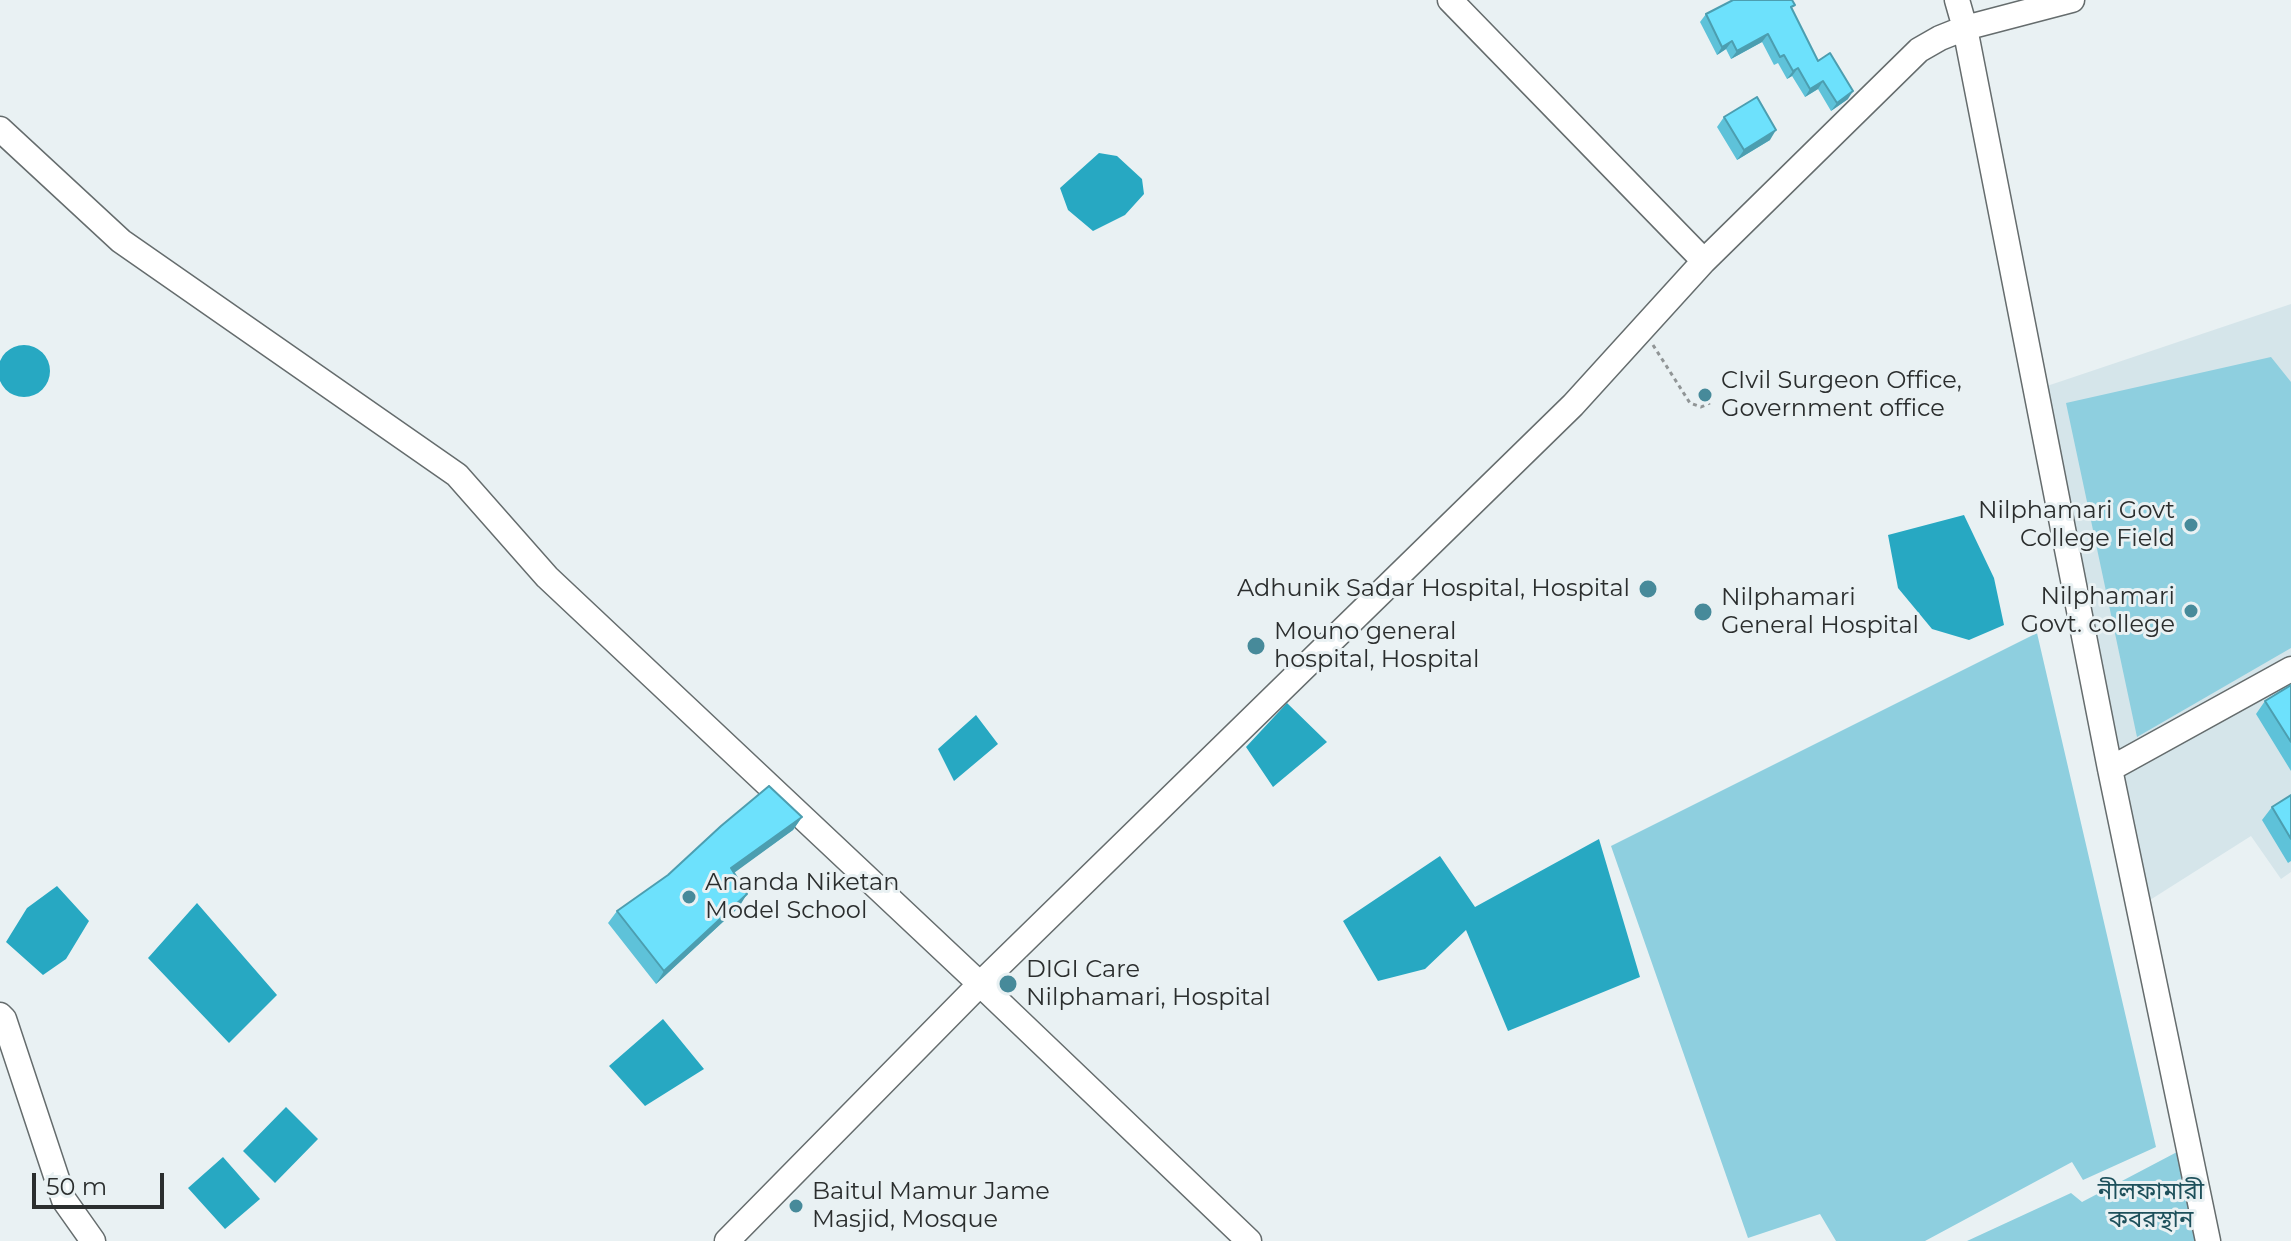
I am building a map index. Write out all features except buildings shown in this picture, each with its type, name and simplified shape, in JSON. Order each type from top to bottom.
[{"type":"street","points":[[1450,0],[1704,261]]},
{"type":"street","points":[[1957,0],[2110,769],[2208,1241]]},
{"type":"street","points":[[727,1241],[980,984],[1573,405],[1704,261],[1919,50],[1965,28],[2072,0]]},
{"type":"street","points":[[0,129],[121,241],[457,475],[547,577],[1249,1241]]},
{"type":"street","points":[[2110,769],[2291,669]]},
{"type":"street","points":[[0,1015],[4,1019],[64,1200],[93,1241]]},
{"type":"path","points":[[1643,328],[1690,403],[1701,407],[1710,403]]},
{"type":"shaded area","points":[[1099,153],[1117,156],[1142,179],[1144,194],[1125,215],[1093,231],[1068,210],[1060,188]]},
{"type":"shaded area","name":"Nilphamari Govt. college","points":[[2291,304],[2291,872],[2281,879],[2251,836],[2150,900],[2044,387]]},
{"type":"shaded area","points":[[24,345],[42,353],[50,371],[42,389],[24,397],[6,389],[-2,371],[6,353]]},
{"type":"shaded area","points":[[1964,515],[1994,578],[2004,625],[1969,640],[1932,629],[1898,588],[1888,535]]},
{"type":"shaded area","points":[[1287,703],[1327,742],[1273,787],[1246,747]]},
{"type":"shaded area","points":[[976,715],[998,744],[954,781],[938,749]]},
{"type":"shaded area","points":[[1599,839],[1640,977],[1508,1031],[1466,930],[1425,969],[1378,981],[1343,921],[1440,856],[1475,907]]},
{"type":"shaded area","points":[[57,886],[89,921],[66,959],[43,975],[6,942],[27,908]]},
{"type":"shaded area","points":[[197,903],[277,995],[229,1043],[148,958]]},
{"type":"shaded area","points":[[663,1019],[704,1069],[645,1106],[609,1066]]},
{"type":"shaded area","points":[[286,1107],[318,1139],[275,1183],[243,1151]]},
{"type":"shaded area","points":[[223,1157],[260,1199],[225,1229],[188,1188]]},
{"type":"green space","name":"Nilphamari Govt College Field","points":[[2271,357],[2291,382],[2291,648],[2137,737],[2066,403]]},
{"type":"green space","points":[[2037,633],[2156,1147],[2083,1180],[2072,1162],[1925,1241],[1836,1241],[1820,1214],[1748,1238],[1611,846]]},
{"type":"green space","name":"নীলফামারী কবরস্থান","points":[[2177,1152],[2196,1241],[1967,1241],[2071,1193],[2082,1202]]},
{"type":"place","name":"CIvil Surgeon Office, Government office","points":[[1705,395]]},
{"type":"place","name":"Nilphamari Govt College Field","points":[[2191,525]]},
{"type":"place","name":"Adhunik Sadar Hospital, Hospital","points":[[1648,589]]},
{"type":"place","name":"Nilphamari Govt. college","points":[[2191,611]]},
{"type":"place","name":"Nilphamari General Hospital","points":[[1703,612]]},
{"type":"place","name":"Mouno general hospital, Hospital","points":[[1256,646]]},
{"type":"place","name":"Ananda Niketan Model School","points":[[689,897]]},
{"type":"place","name":"DIGI Care Nilphamari, Hospital","points":[[1008,984]]},
{"type":"place","name":"Baitul Mamur Jame Masjid, Mosque","points":[[796,1206]]}]
